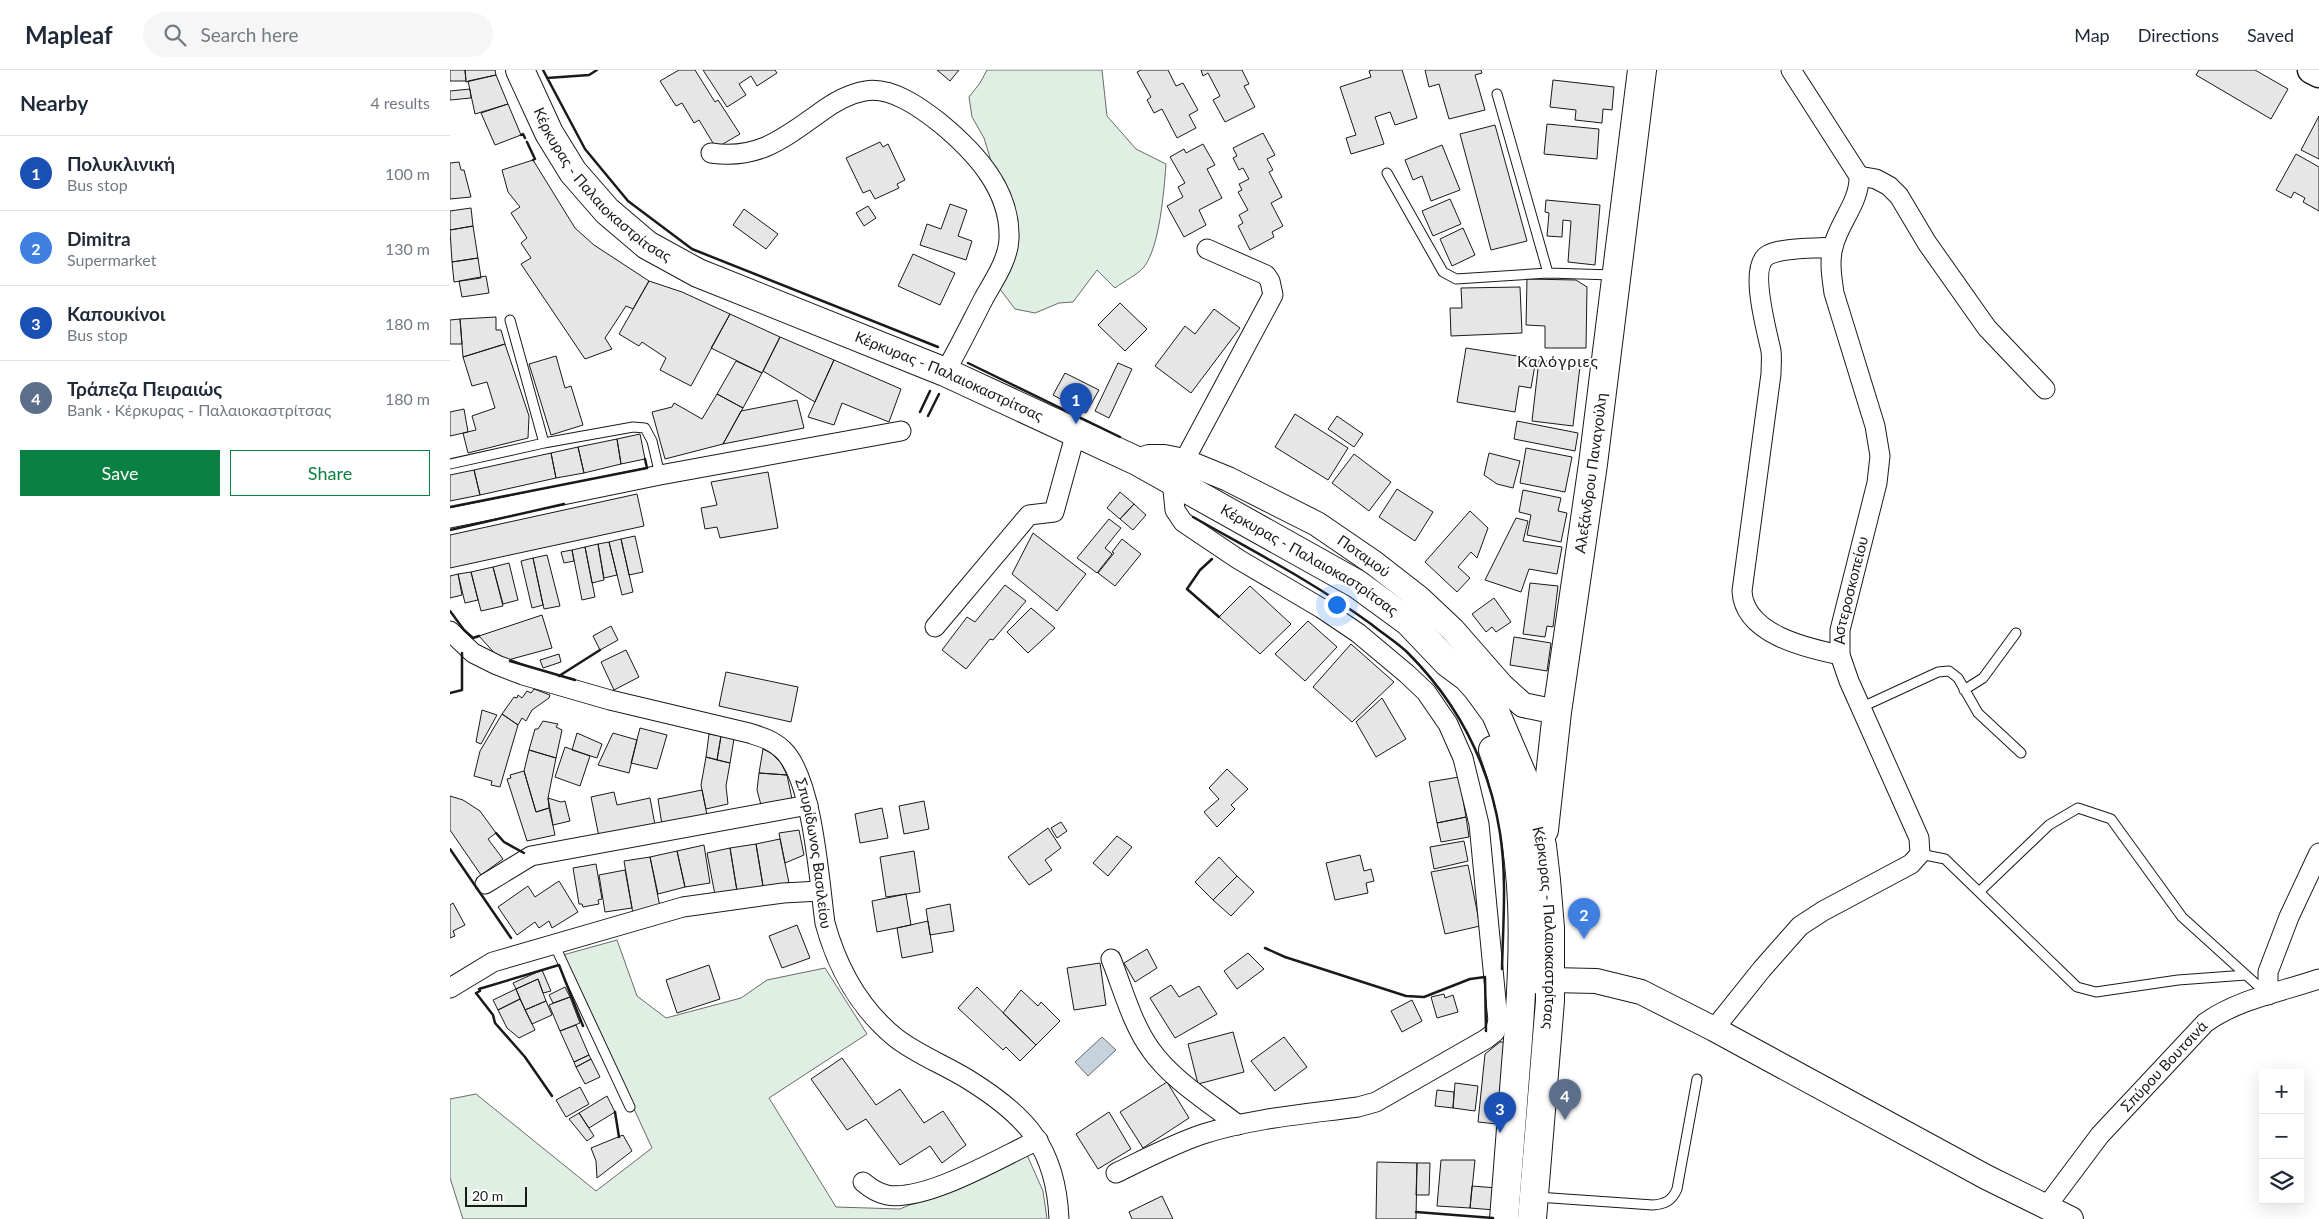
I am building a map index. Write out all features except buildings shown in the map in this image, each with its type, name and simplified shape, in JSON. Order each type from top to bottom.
[{"type":"main road","name":"Κέρκυρας - Παλαιοκαστρίτσας","points":[[520,70],[546,126],[573,172],[607,211],[640,240],[698,273],[946,372],[1137,461],[1178,471],[1356,584],[1409,622],[1448,663],[1467,676],[1496,714],[1526,784],[1542,846],[1549,919],[1551,980],[1533,1208]]},
{"type":"main road","name":"Αλεξάνδρου Παναγούλη","points":[[1542,846],[1557,712],[1593,464],[1642,70]]},
{"type":"main road","points":[[2311,70],[2319,74]]},
{"type":"main road","name":"Κέρκυρας - Παλαιοκαστρίτσας","points":[[1448,663],[1461,694],[1480,722],[1492,748],[1510,802],[1520,869],[1523,919],[1522,982],[1509,1022],[1504,1219]]},
{"type":"street","points":[[1791,70],[1860,176],[1876,179],[1889,186],[1899,196],[1927,244],[1987,328],[2045,389]]},
{"type":"street","points":[[711,154],[731,156],[761,150],[784,138],[832,104],[865,91],[883,92],[897,97],[924,111],[945,128],[985,166],[997,187],[1007,219],[1009,240],[1004,260],[946,372]]},
{"type":"street","name":"Αστεροσκοπείου","points":[[1860,176],[1860,188],[1833,247],[1831,271],[1834,293],[1875,426],[1880,456],[1877,483],[1840,630],[1840,656],[1860,708],[1916,826],[1920,838],[1920,854]]},
{"type":"street","points":[[1833,247],[1778,252],[1764,258],[1760,265],[1759,293],[1771,354],[1771,374],[1742,591],[1744,606],[1760,624],[1772,633],[1840,656]]},
{"type":"street","points":[[1116,1173],[1175,1144],[1204,1133],[1238,1125],[1358,1107],[1376,1102],[1486,1039],[1509,1022],[1479,824],[1463,758],[1448,724],[1426,692],[1358,633],[1314,603],[1238,559],[1183,522],[1175,510],[1178,471],[1273,295],[1270,280],[1266,275],[1207,250]]},
{"type":"street","points":[[450,518],[660,475],[901,431]]},
{"type":"street","points":[[935,627],[1029,515],[1054,512],[1076,432]]},
{"type":"street","name":"Ποταμού","points":[[1178,471],[1228,479],[1325,530],[1374,563],[1419,598],[1453,630],[1513,697],[1531,708],[1557,712]]},
{"type":"street","name":"Σπυρίδωνος Βασιλείου","points":[[450,631],[479,656],[523,675],[610,700],[749,733],[778,745],[788,756],[802,783],[808,805],[825,923],[833,950],[849,981],[867,1010],[898,1039],[936,1063],[969,1080],[1017,1115],[1038,1140],[1049,1160],[1056,1182],[1059,1219]]},
{"type":"street","points":[[485,884],[531,856],[808,805]]},
{"type":"street","points":[[2268,995],[2268,972],[2289,917],[2319,853]]},
{"type":"street","points":[[1714,1028],[1800,926],[1823,911],[1893,875],[1911,864],[1920,854]]},
{"type":"street","points":[[450,988],[494,962],[682,907],[820,890]]},
{"type":"street","points":[[1111,959],[1139,1030],[1151,1050],[1171,1071],[1238,1125]]},
{"type":"street","name":"Σπύρου Βουτσινά","points":[[2046,1207],[2100,1135],[2194,1034],[2218,1014],[2268,995],[2319,979]]},
{"type":"street","points":[[1522,982],[1551,980],[1596,981],[1626,987],[1667,1004],[1986,1177],[2071,1219]]},
{"type":"street","points":[[863,1182],[875,1191],[887,1195],[908,1195],[942,1186],[1038,1140]]},
{"type":"lane","points":[[1497,94],[1548,273]]},
{"type":"lane","points":[[1386,173],[1444,272],[1456,279],[1548,273],[1616,275]]},
{"type":"lane","points":[[510,320],[544,444]]},
{"type":"lane","points":[[450,464],[633,427],[645,428],[652,441],[660,475]]},
{"type":"lane","points":[[1964,690],[1983,678],[2016,633]]},
{"type":"lane","points":[[1860,708],[1944,670],[1954,674],[1978,713],[2021,753]]},
{"type":"lane","points":[[1978,892],[2049,825],[2078,808],[2111,819],[2182,917],[2268,995]]},
{"type":"lane","points":[[1920,854],[1945,859],[2077,987],[2096,992],[2178,980],[2246,975]]},
{"type":"lane","points":[[554,944],[630,1107]]},
{"type":"lane","points":[[1533,1208],[1653,1205],[1666,1203],[1672,1199],[1677,1189],[1697,1079]]},
{"type":"green space","points":[[987,70],[1102,70],[1107,116],[1136,149],[1166,164],[1160,217],[1154,246],[1144,267],[1115,288],[1097,270],[1073,302],[1059,303],[1035,313],[1015,309],[1000,289],[1004,271],[1015,255],[1017,216],[1000,190],[984,138],[972,117],[969,97]]},
{"type":"green space","points":[[617,940],[637,996],[666,1018],[741,998],[767,980],[825,968],[867,1034],[769,1098],[836,1207],[900,1209],[1027,1155],[1043,1191],[1047,1219],[463,1219],[450,1178],[450,1099],[476,1094],[596,1191],[652,1148],[563,955]]},
{"type":"shaded area","points":[[1102,1037],[1116,1050],[1088,1076],[1075,1062]]},
{"type":"wall","points":[[543,70],[585,149],[628,201],[692,249],[938,347]]},
{"type":"wall","points":[[547,78],[589,75],[597,70]]},
{"type":"wall","points":[[521,135],[523,134],[525,138]]},
{"type":"wall","points":[[527,142],[535,159],[533,160]]},
{"type":"wall","points":[[968,363],[1120,437]]},
{"type":"wall","points":[[920,412],[930,391]]},
{"type":"wall","points":[[928,416],[939,394]]},
{"type":"wall","points":[[450,507],[647,468],[645,459]]},
{"type":"wall","points":[[450,530],[564,504]]},
{"type":"wall","points":[[1193,517],[1284,568],[1350,609],[1407,652],[1441,692],[1468,735],[1479,758],[1495,807],[1500,833],[1503,867],[1502,969]]},
{"type":"wall","points":[[1212,559],[1200,570],[1187,589],[1219,617]]},
{"type":"wall","points":[[450,611],[464,630],[473,638],[479,636]]},
{"type":"wall","points":[[559,676],[600,650]]},
{"type":"wall","points":[[450,693],[462,690],[462,653]]},
{"type":"wall","points":[[510,661],[575,680]]},
{"type":"wall","points":[[496,833],[504,842],[524,853]]},
{"type":"wall","points":[[450,849],[511,938]]},
{"type":"wall","points":[[1265,948],[1285,957],[1406,996],[1424,997],[1470,979],[1485,977],[1486,1031]]},
{"type":"wall","points":[[552,1096],[525,1057],[495,1023],[493,1015],[476,993],[480,991],[479,989],[559,965],[583,1026]]},
{"type":"wall","points":[[615,1112],[619,1137]]},
{"type":"wall","points":[[1416,1212],[1493,1218]]},
{"type":"place","name":"Πολυκλινική","points":[[1076,424]]},
{"type":"place","name":"Dimitra","points":[[1584,939]]},
{"type":"place","name":"Τράπεζα Πειραιώς","points":[[1565,1120]]},
{"type":"place","name":"Καπουκίνοι","points":[[1500,1133]]},
{"type":"district","name":"Καλόγριες","points":[[1558,361]]}]
